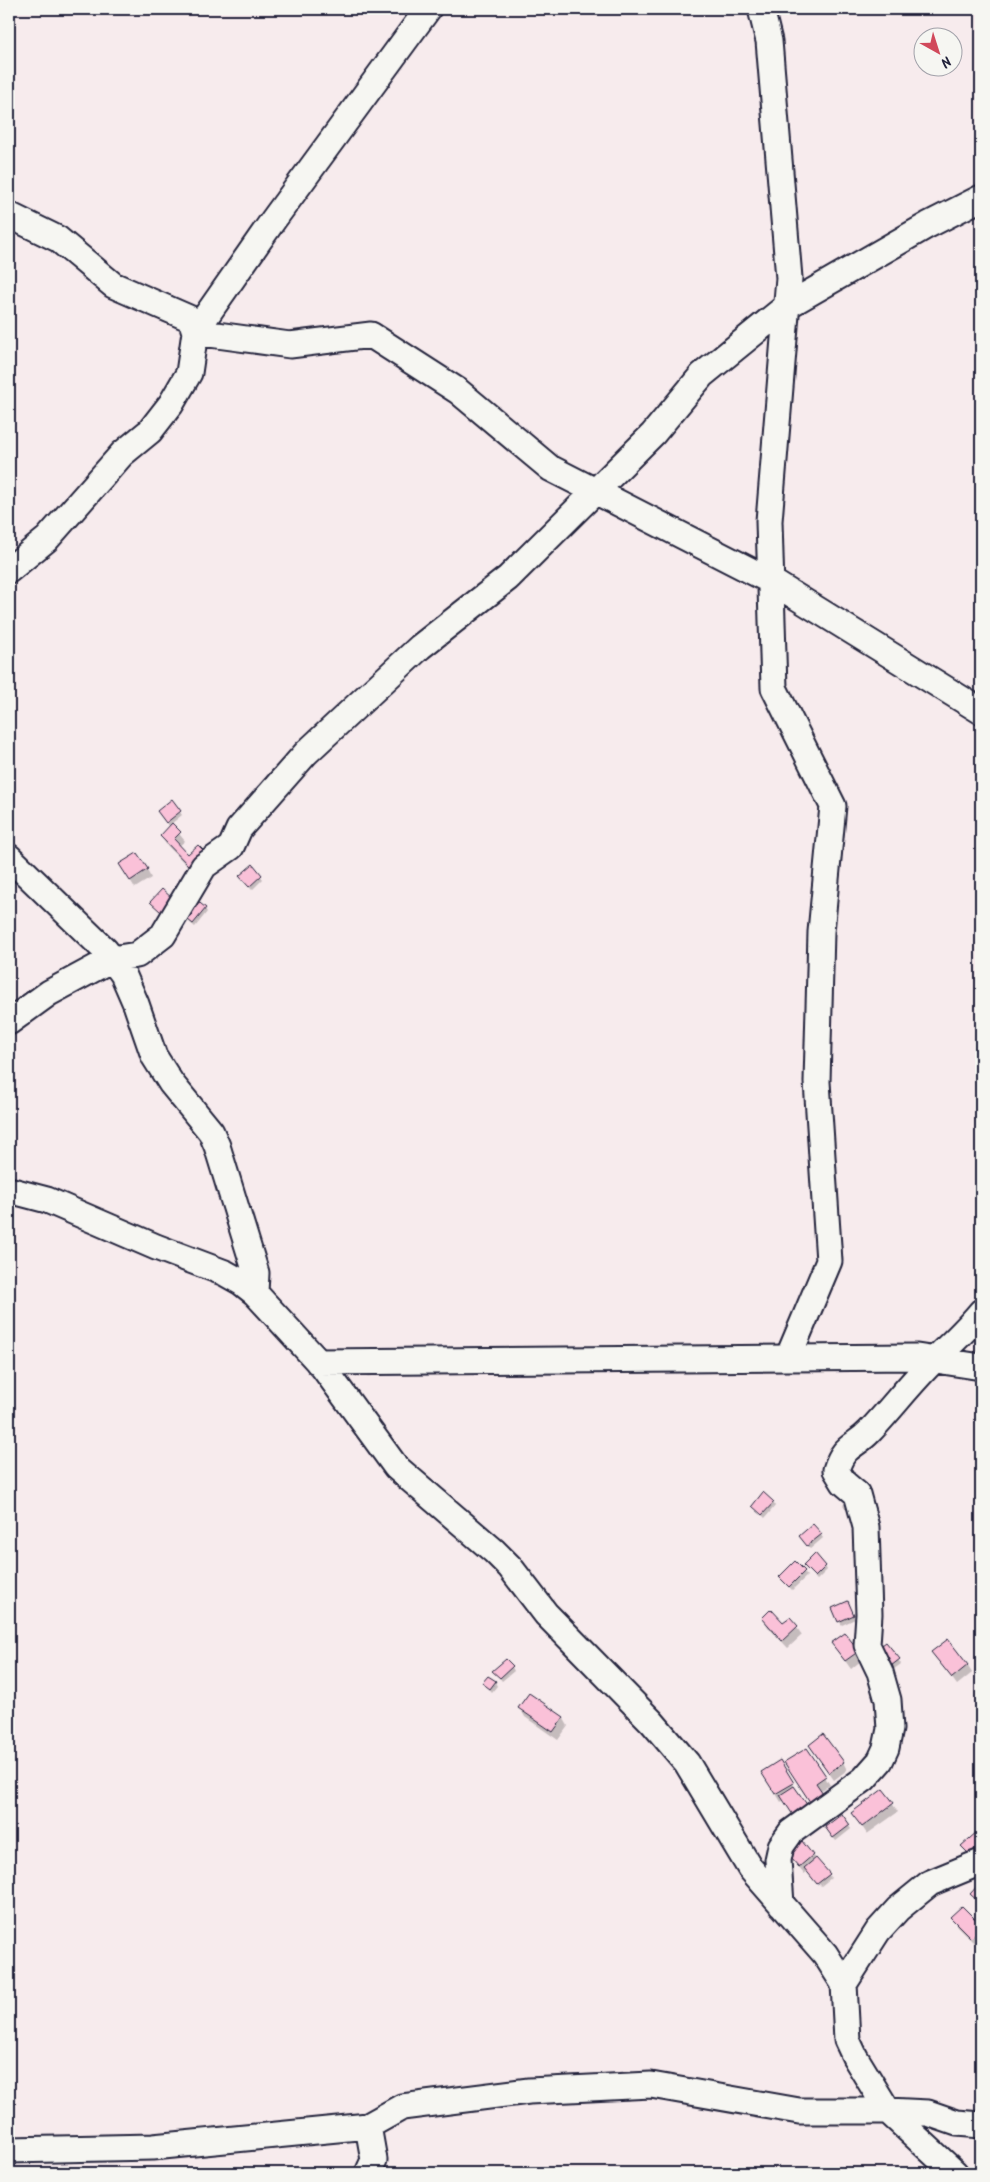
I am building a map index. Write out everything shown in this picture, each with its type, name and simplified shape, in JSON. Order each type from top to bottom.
[{"type":"street","points":[[195,332],[274,219],[428,9]]},
{"type":"street","points":[[760,9],[769,41],[789,278],[769,520],[774,688],[832,806],[821,932],[817,1082],[829,1261],[788,1358]]},
{"type":"street","points":[[9,1022],[49,993],[112,959],[137,955],[163,935],[204,866],[231,847],[239,829],[306,753],[420,647],[508,578],[594,490],[653,434],[702,375],[787,306],[928,225],[981,198]]},
{"type":"street","points":[[9,215],[58,239],[112,285],[191,319],[195,332],[189,373],[172,404],[150,432],[122,454],[47,539],[9,570]]},
{"type":"street","points":[[195,332],[290,345],[371,335],[458,391],[550,468],[771,581],[981,712]]},
{"type":"street","points":[[9,857],[105,950],[123,974],[133,996],[154,1056],[171,1083],[211,1132],[217,1146],[256,1273],[255,1293]]},
{"type":"street","points":[[9,1190],[47,1200],[156,1247],[225,1273],[255,1293],[318,1362],[365,1422],[378,1445],[396,1467],[494,1551],[510,1568],[546,1614],[652,1722],[687,1763],[750,1868],[825,1954],[844,1984],[847,2040],[854,2057],[888,2111],[955,2173]]},
{"type":"street","points":[[781,1904],[778,1860],[781,1846],[791,1832],[864,1779],[880,1761],[886,1748],[890,1729],[888,1700],[880,1672],[867,1645],[869,1614],[866,1527],[857,1494],[844,1483],[836,1470],[840,1458],[846,1449],[864,1438],[934,1360],[962,1336],[981,1312]]},
{"type":"street","points":[[318,1362],[917,1357],[981,1367]]},
{"type":"street","points":[[844,1984],[878,1932],[898,1909],[930,1883],[981,1862]]},
{"type":"street","points":[[9,2150],[153,2147],[368,2126],[402,2107],[529,2091],[651,2085],[799,2111],[928,2113],[957,2122],[981,2125]]},
{"type":"street","points":[[368,2126],[374,2160],[368,2173]]},
{"type":"building","points":[[172,799],[181,811],[166,823],[157,811]]},
{"type":"building","points":[[172,823],[181,832],[174,839],[188,854],[198,845],[204,851],[189,866],[160,836]]},
{"type":"building","points":[[137,853],[148,869],[130,881],[119,864]]},
{"type":"building","points":[[253,864],[262,875],[249,887],[239,876]]},
{"type":"building","points":[[162,889],[173,899],[161,912],[150,902]]},
{"type":"building","points":[[195,899],[206,908],[193,924],[182,915]]},
{"type":"building","points":[[763,1492],[774,1502],[762,1515],[752,1506]]},
{"type":"building","points":[[813,1524],[822,1534],[807,1546],[799,1536]]},
{"type":"building","points":[[815,1553],[826,1566],[815,1577],[803,1565]]},
{"type":"building","points":[[795,1561],[805,1571],[789,1587],[779,1577]]},
{"type":"building","points":[[848,1601],[854,1615],[838,1622],[832,1608]]},
{"type":"building","points":[[771,1609],[783,1622],[790,1617],[798,1626],[782,1641],[762,1618]]},
{"type":"building","points":[[845,1633],[859,1651],[845,1661],[831,1643]]},
{"type":"building","points":[[948,1639],[968,1665],[952,1678],[931,1652]]},
{"type":"building","points":[[886,1642],[900,1659],[887,1669],[874,1651]]},
{"type":"building","points":[[506,1659],[513,1666],[500,1678],[492,1671]]},
{"type":"building","points":[[488,1676],[496,1681],[490,1689],[482,1683]]},
{"type":"building","points":[[529,1693],[564,1717],[553,1732],[518,1708]]},
{"type":"building","points":[[823,1734],[844,1762],[829,1773],[809,1745]]},
{"type":"building","points":[[807,1748],[826,1776],[816,1783],[827,1799],[814,1808],[784,1762]]},
{"type":"building","points":[[780,1760],[794,1783],[775,1794],[761,1772]]},
{"type":"building","points":[[794,1786],[808,1806],[793,1815],[780,1795]]},
{"type":"building","points":[[883,1789],[894,1803],[862,1827],[851,1813]]},
{"type":"building","points":[[842,1814],[850,1825],[833,1838],[825,1827]]},
{"type":"building","points":[[978,1831],[981,1835],[981,1844],[970,1855],[961,1846]]},
{"type":"building","points":[[798,1836],[813,1855],[799,1867],[783,1849]]},
{"type":"building","points":[[816,1858],[830,1874],[817,1884],[804,1868]]},
{"type":"building","points":[[981,1882],[981,1902],[980,1903],[970,1894]]},
{"type":"building","points":[[962,1906],[981,1925],[981,1928],[971,1938],[950,1917]]}]
